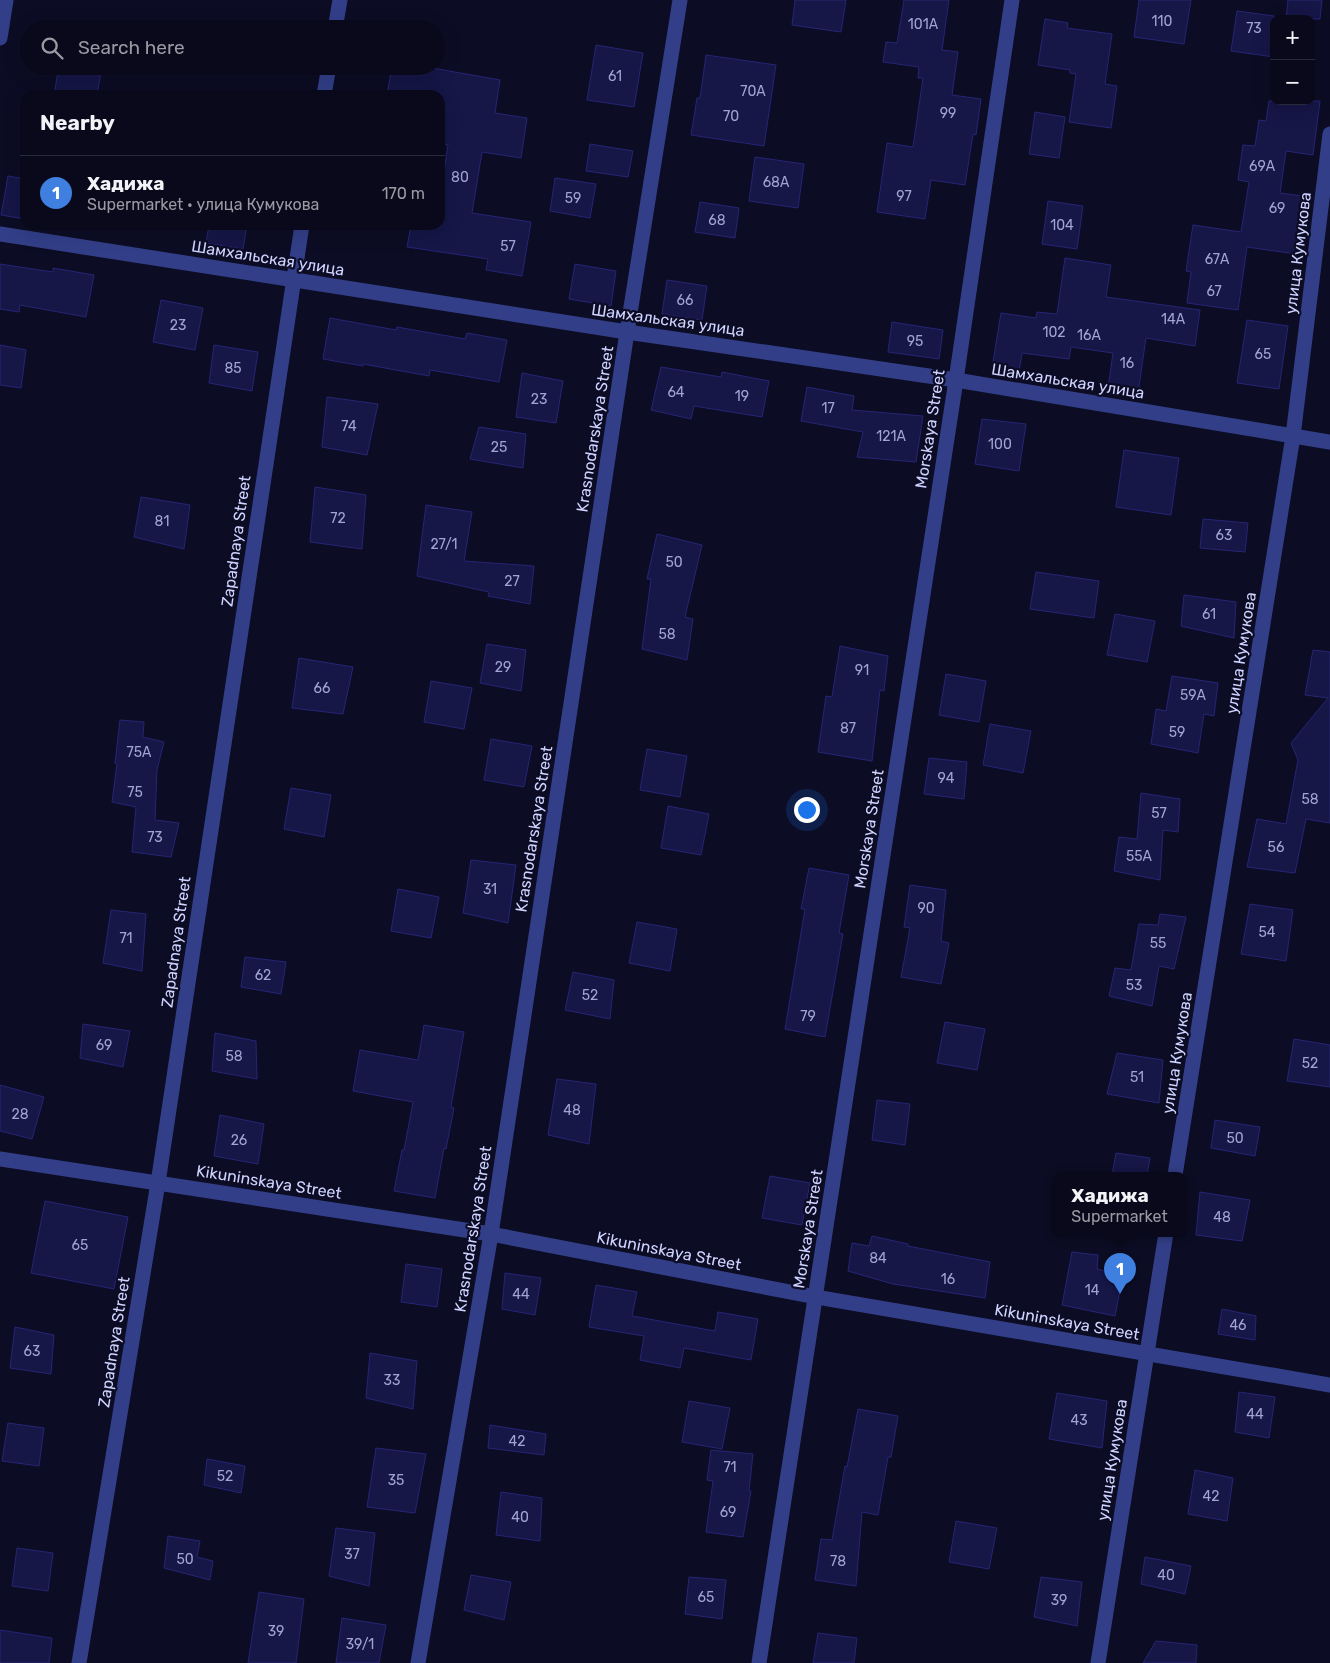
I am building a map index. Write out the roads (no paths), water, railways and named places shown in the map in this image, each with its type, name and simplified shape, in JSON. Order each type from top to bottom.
[{"type":"street","points":[[0,38],[6,0]]},
{"type":"street","points":[[337,20],[340,0]]},
{"type":"street","name":"Krasnodarskaya Street","points":[[418,1663],[491,1234],[627,332],[680,0]]},
{"type":"street","name":"Morskaya Street","points":[[759,1663],[956,380],[1012,0]]},
{"type":"street","points":[[325,90],[327,75]]},
{"type":"street","name":"улица Кумукова","points":[[1175,1172],[1293,436],[1330,134]]},
{"type":"street","name":"Zapadnaya Street","points":[[79,1663],[158,1183],[292,279],[301,230]]},
{"type":"street","name":"Шамхальская улица","points":[[0,234],[627,332],[956,380],[1330,442]]},
{"type":"street","name":"Kikuninskaya Street","points":[[0,1159],[491,1234],[816,1297],[1330,1386]]},
{"type":"street","name":"улица Кумукова","points":[[1098,1663],[1165,1237]]},
{"type":"place","name":"Хадижа","points":[[1120,1294]]}]
